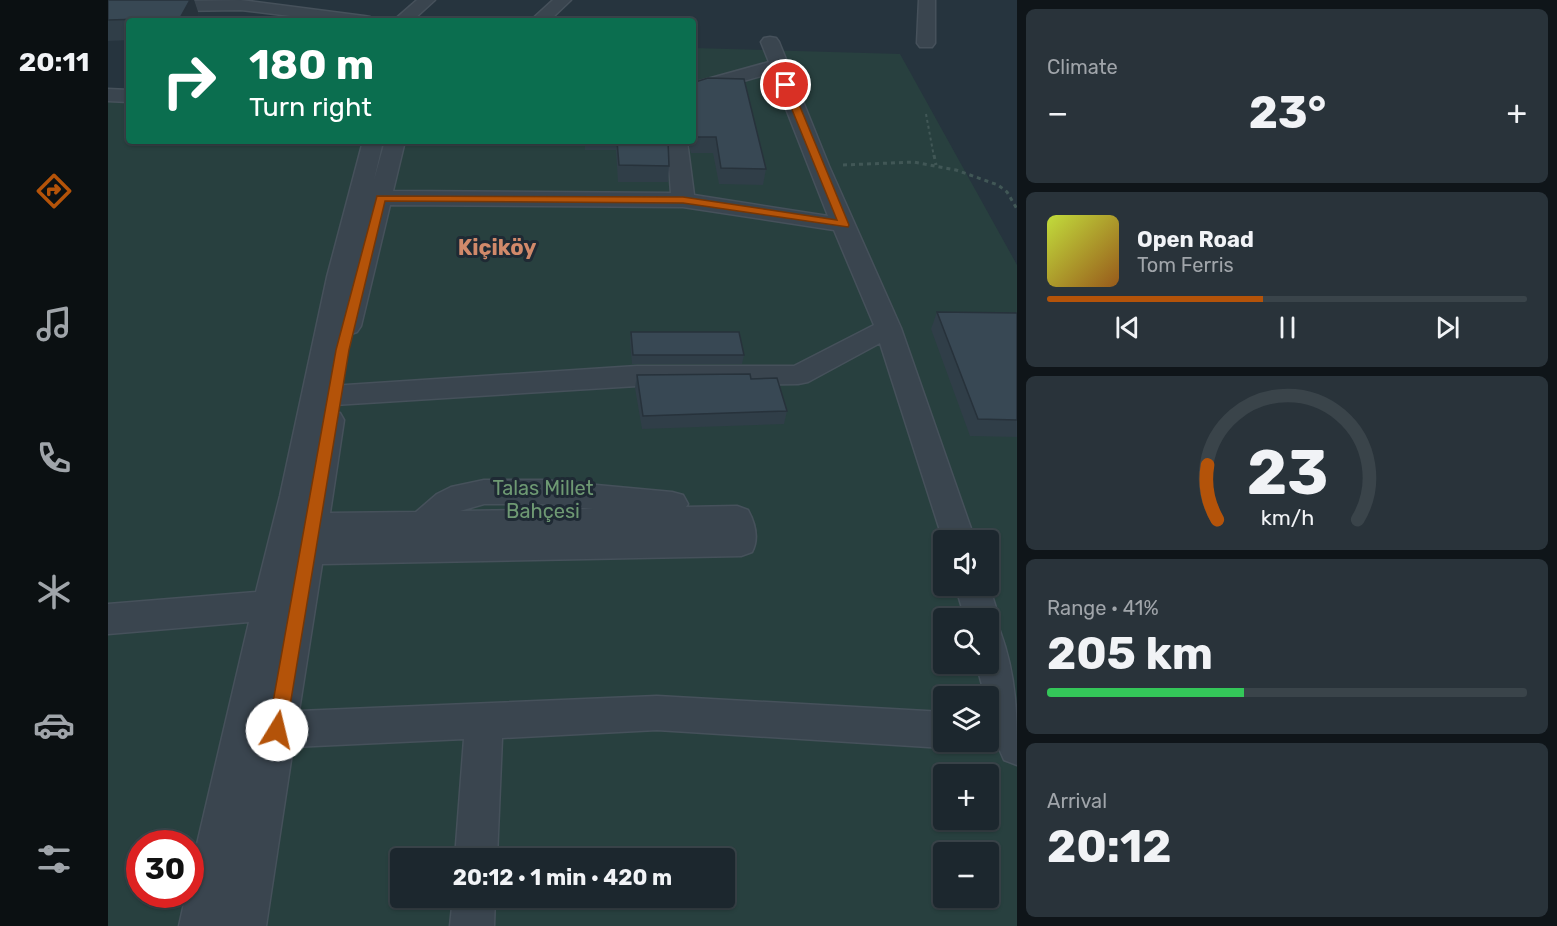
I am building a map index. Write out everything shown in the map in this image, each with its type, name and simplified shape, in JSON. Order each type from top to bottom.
[{"type":"street","points":[[406,18],[427,0]]},
{"type":"street","points":[[542,18],[563,0]]},
{"type":"street","points":[[926,43],[927,0]]},
{"type":"street","points":[[108,7],[241,2],[345,18]]},
{"type":"street","points":[[696,88],[774,53],[818,166],[888,328],[956,530]]},
{"type":"street","points":[[108,81],[126,82]]},
{"type":"street","points":[[108,95],[126,96]]},
{"type":"street","points":[[201,926],[233,766],[295,495],[339,277],[372,144]]},
{"type":"street","points":[[244,926],[342,350],[393,144]]},
{"type":"street","points":[[677,144],[683,200]]},
{"type":"street","points":[[380,198],[683,200],[844,225]]},
{"type":"street","points":[[334,395],[637,376],[798,375],[888,328]]},
{"type":"street","points":[[737,519],[741,543],[309,539],[423,524],[737,519]]},
{"type":"street","points":[[108,619],[270,606]]},
{"type":"street","points":[[994,674],[1006,738]]},
{"type":"street","points":[[277,730],[657,713],[933,729]]},
{"type":"street","points":[[477,848],[484,720]]},
{"type":"street","points":[[472,926],[473,908]]},
{"type":"path","points":[[926,114],[936,165]]},
{"type":"path","points":[[818,166],[901,162],[936,165],[998,186],[1007,192],[1017,209]]},
{"type":"green space","name":"Talas Millet Bahçesi","points":[[696,48],[900,54],[1017,265],[1017,926],[108,926],[108,89],[126,90],[126,144],[696,144]]},
{"type":"building","points":[[108,0],[190,0],[180,18],[108,20]]},
{"type":"building","points":[[208,17],[248,17],[248,18]]},
{"type":"building","points":[[708,78],[744,79],[766,169],[721,168],[716,137],[696,137],[696,82]]},
{"type":"building","points":[[617,144],[668,144],[669,166],[619,165]]},
{"type":"building","points":[[937,312],[1017,313],[1017,420],[978,419]]},
{"type":"building","points":[[631,332],[739,332],[744,355],[633,355]]},
{"type":"building","points":[[750,374],[751,379],[777,378],[787,411],[643,416],[637,375]]},
{"type":"district","name":"Kiçiköy","points":[[497,247]]},
{"type":"route","points":[[277,730],[342,350],[380,198],[683,200],[844,225],[786,85]]}]
